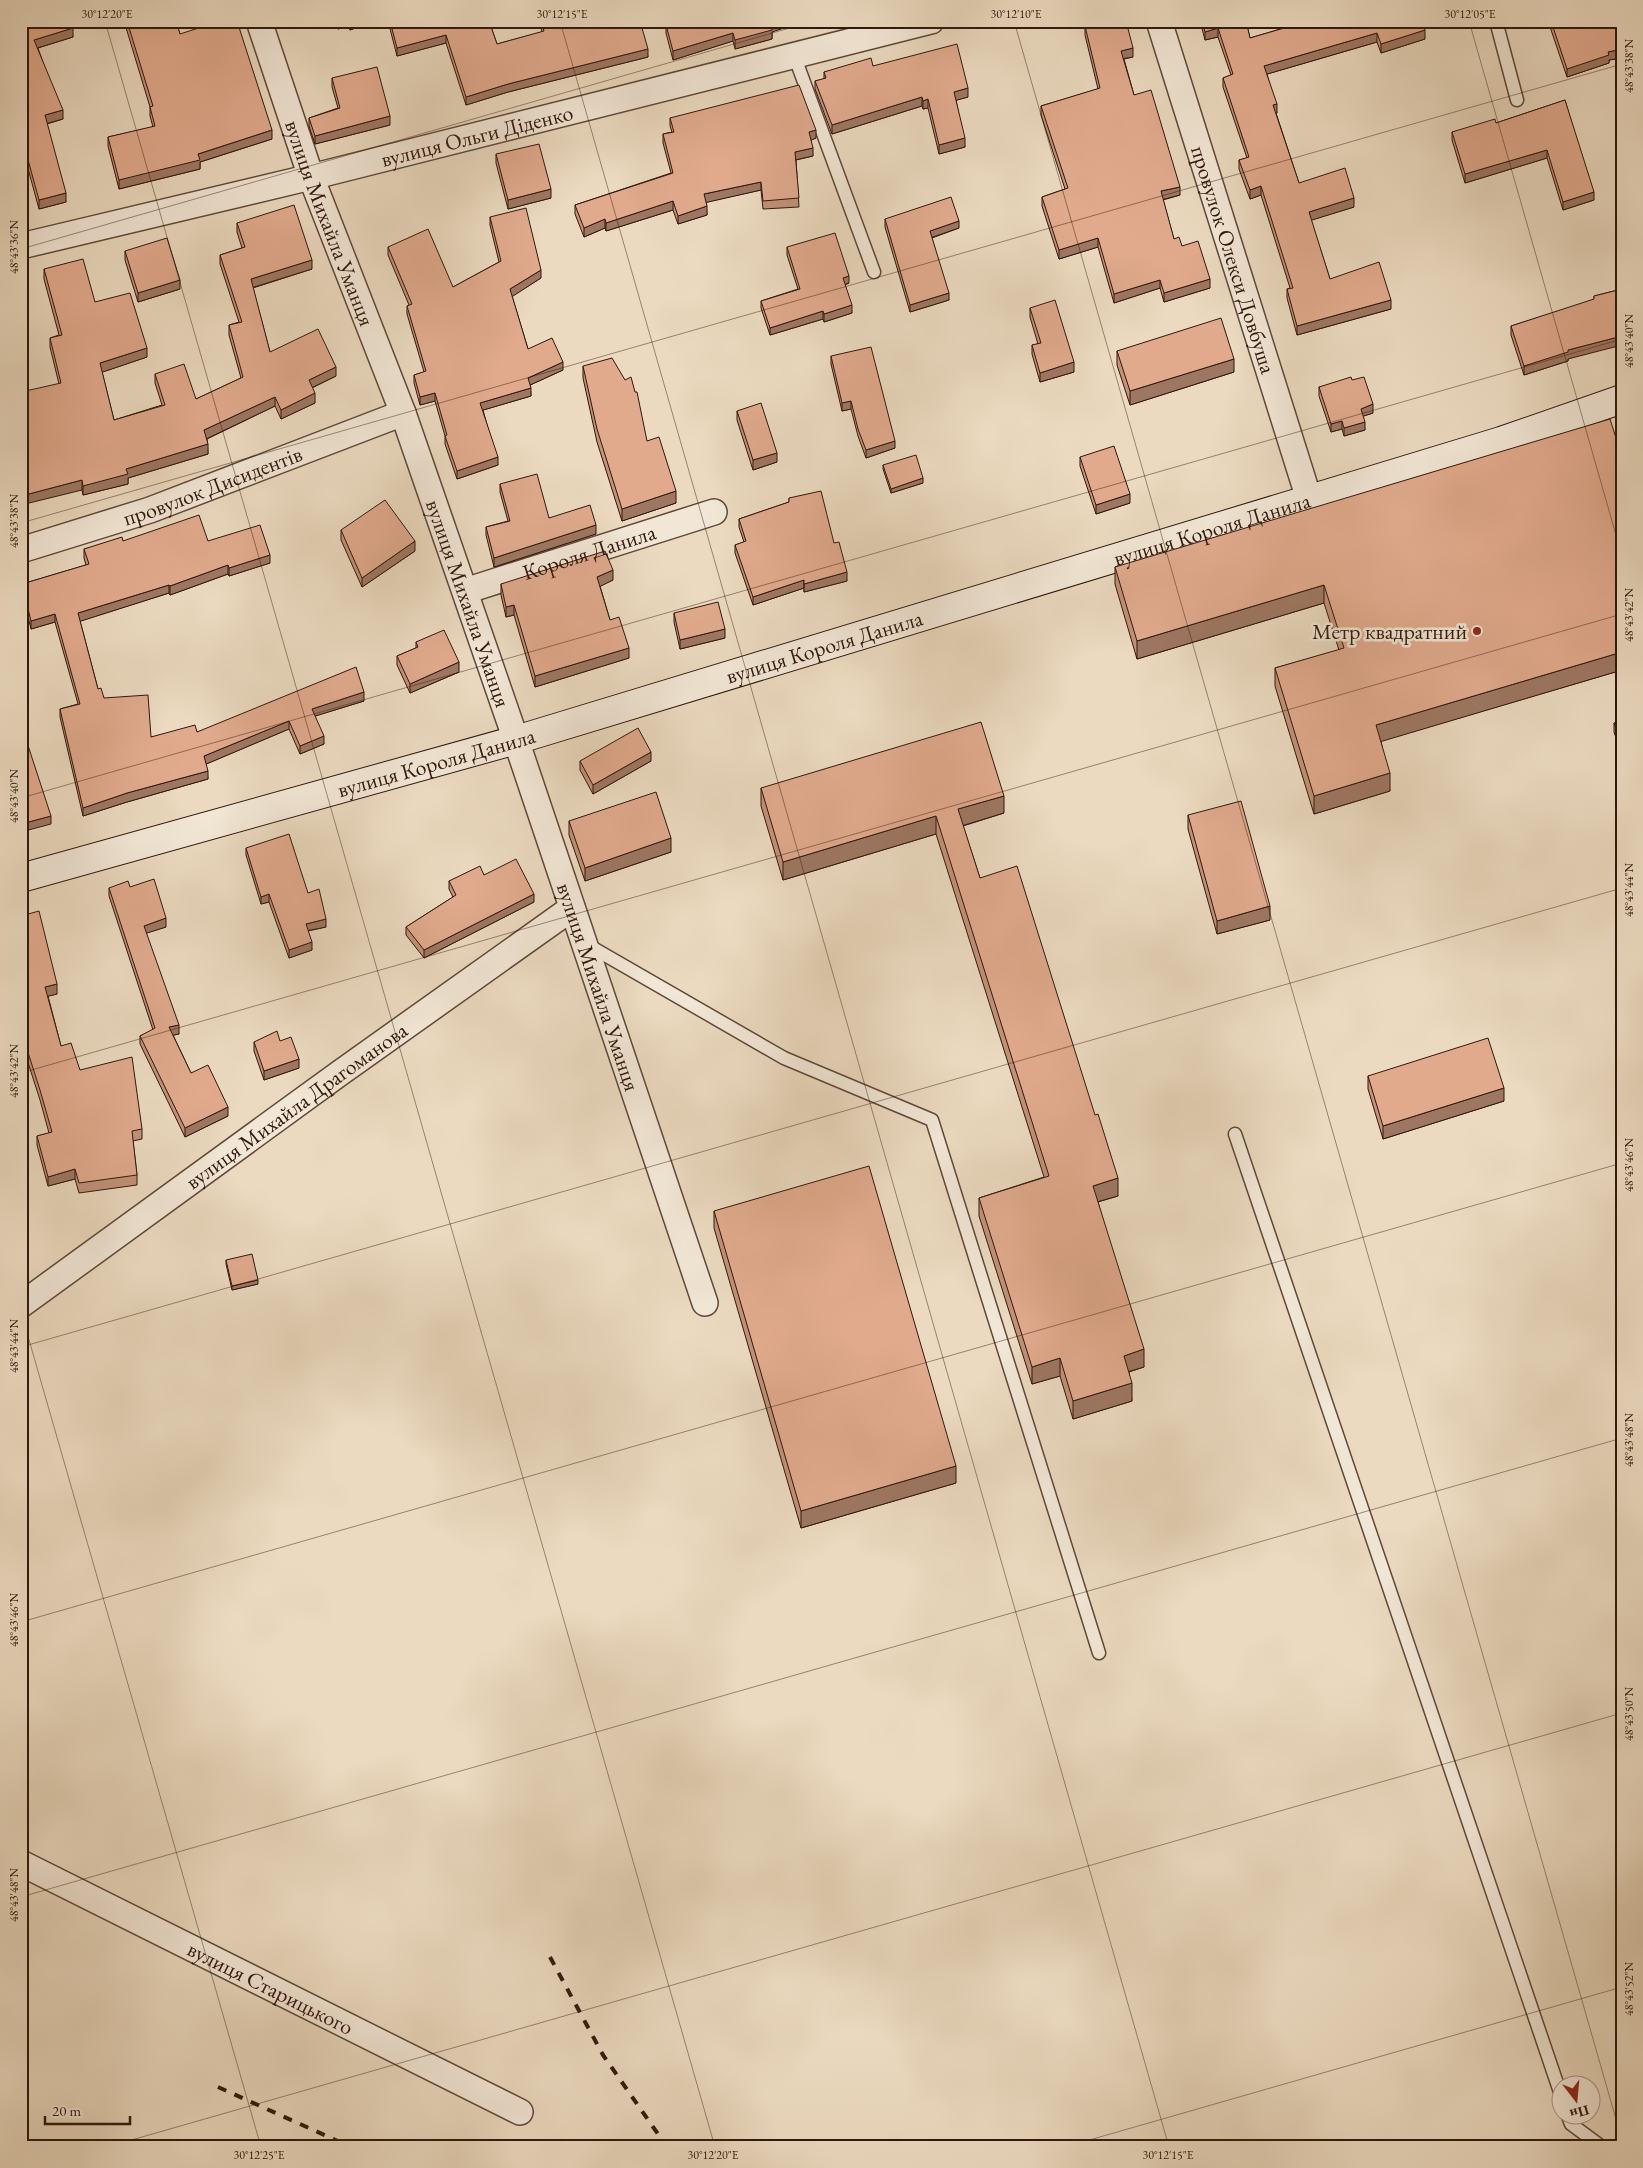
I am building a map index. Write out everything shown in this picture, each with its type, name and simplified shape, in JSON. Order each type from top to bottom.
[{"type":"main road","name":"вулиця Короля Данила","points":[[21,878],[516,740],[1501,441],[1622,399]]},
{"type":"street","name":"вулиця Михайла Уманця","points":[[259,21],[311,177],[403,413],[465,591],[705,1303]]},
{"type":"street","name":"вулиця Ольги Діденко","points":[[21,246],[311,177],[931,21]]},
{"type":"street","name":"провулок Олекси Довбуша","points":[[1159,21],[1309,499]]},
{"type":"street","name":"провулок Дисидентів","points":[[21,550],[150,510],[403,413]]},
{"type":"street","name":"Короля Данила","points":[[465,591],[714,512]]},
{"type":"street","name":"вулиця Михайла Драгоманова","points":[[21,1305],[332,1078],[572,908]]},
{"type":"street","name":"вулиця Старицького","points":[[21,1863],[520,2112]]},
{"type":"lane","points":[[1496,21],[1517,100]]},
{"type":"lane","points":[[794,55],[874,272]]},
{"type":"lane","points":[[584,943],[784,1058],[932,1120],[1099,1653]]},
{"type":"lane","points":[[1235,1134],[1555,2076]]},
{"type":"lane","points":[[1574,2126],[1602,2147]]},
{"type":"building","points":[[21,21],[70,21],[73,28],[34,40],[63,110],[45,115],[66,193],[39,200],[21,134],[21,106],[28,105],[21,88]]},
{"type":"building","points":[[127,21],[176,21],[180,34],[220,21],[237,21],[272,130],[198,154],[200,160],[119,180],[108,137],[155,126],[150,107],[153,106]]},
{"type":"building","points":[[390,21],[489,21],[497,44],[544,31],[541,21],[640,21],[648,49],[508,84],[466,97],[446,35],[397,48]]},
{"type":"building","points":[[677,21],[779,21],[771,24],[772,30],[735,40],[733,33],[673,51],[666,25]]},
{"type":"building","points":[[1104,21],[1126,21],[1133,48],[1121,51],[1134,95],[1151,90],[1180,187],[1161,191],[1174,239],[1179,237],[1182,246],[1198,241],[1210,279],[1164,293],[1160,280],[1114,294],[1098,238],[1059,250],[1042,197],[1068,188],[1041,106],[1100,88],[1085,26]]},
{"type":"building","points":[[1202,21],[1246,21],[1250,38],[1308,21],[1422,21],[1425,30],[1381,44],[1377,33],[1264,66],[1277,104],[1273,105],[1299,183],[1345,168],[1354,198],[1309,212],[1330,279],[1379,262],[1391,300],[1297,326],[1287,289],[1293,288],[1261,186],[1250,190],[1239,160],[1249,157],[1223,78],[1233,74],[1218,28],[1205,32]]},
{"type":"building","points":[[1551,21],[1622,21],[1622,49],[1608,52],[1609,55],[1567,69]]},
{"type":"building","points":[[957,44],[968,88],[954,92],[965,138],[939,145],[928,99],[923,101],[922,97],[832,125],[815,81],[826,78],[824,72],[871,58],[873,66]]},
{"type":"building","points":[[377,67],[390,116],[315,136],[309,118],[340,108],[332,78]]},
{"type":"building","points":[[799,85],[816,130],[809,132],[813,148],[795,152],[799,198],[763,201],[761,182],[704,194],[707,206],[678,216],[673,201],[606,223],[605,219],[584,228],[575,205],[673,173],[663,134],[674,132],[670,118]]},
{"type":"building","points":[[1565,100],[1594,192],[1563,202],[1547,150],[1465,174],[1452,132],[1495,119],[1496,123]]},
{"type":"building","points":[[539,144],[551,189],[508,200],[496,154]]},
{"type":"building","points":[[951,197],[959,221],[930,231],[949,293],[910,305],[885,219]]},
{"type":"building","points":[[294,205],[312,260],[251,279],[270,352],[318,329],[336,367],[309,380],[315,393],[281,410],[275,397],[204,430],[208,444],[126,469],[128,474],[83,486],[82,480],[21,496],[21,392],[61,383],[50,338],[62,335],[44,269],[83,259],[95,302],[130,293],[147,348],[100,363],[114,420],[165,405],[155,374],[184,364],[196,399],[243,377],[229,325],[242,322],[220,255],[245,247],[237,223]]},
{"type":"building","points":[[526,208],[541,270],[510,289],[528,349],[552,338],[563,362],[528,378],[531,388],[480,403],[498,457],[457,471],[445,436],[447,435],[435,393],[420,397],[414,375],[426,371],[407,306],[412,304],[388,247],[428,229],[453,287],[501,261],[490,217]]},
{"type":"building","points":[[835,233],[849,276],[843,278],[852,305],[824,314],[823,311],[770,328],[761,301],[800,289],[787,247]]},
{"type":"building","points":[[167,238],[180,280],[138,293],[125,251]]},
{"type":"building","points":[[1622,289],[1622,336],[1568,350],[1568,352],[1524,366],[1511,326],[1594,299],[1594,296]]},
{"type":"building","points":[[1055,300],[1074,362],[1040,373],[1032,345],[1041,343],[1030,308]]},
{"type":"building","points":[[1221,318],[1234,359],[1130,391],[1117,351]]},
{"type":"building","points":[[871,347],[895,441],[866,450],[858,429],[851,401],[842,403],[831,356]]},
{"type":"building","points":[[612,358],[625,380],[631,377],[635,392],[637,392],[647,441],[659,437],[676,491],[622,509],[597,429],[583,366]]},
{"type":"building","points":[[1351,377],[1352,380],[1364,377],[1373,404],[1361,409],[1365,422],[1344,428],[1342,421],[1331,424],[1319,387]]},
{"type":"building","points":[[761,403],[777,453],[753,460],[737,411]]},
{"type":"building","name":"Метр квадратний","points":[[1610,419],[1622,457],[1622,652],[1376,725],[1390,773],[1314,796],[1275,668],[1344,648],[1324,585],[1137,641],[1115,567]]},
{"type":"building","points":[[1114,446],[1130,494],[1096,505],[1080,457]]},
{"type":"building","points":[[916,455],[923,478],[891,489],[883,465]]},
{"type":"building","points":[[537,474],[549,518],[590,505],[596,525],[494,558],[486,527],[510,521],[500,484]]},
{"type":"building","points":[[821,491],[834,543],[839,542],[847,572],[804,584],[804,580],[753,597],[735,545],[746,541],[739,519],[789,502],[789,498]]},
{"type":"building","points":[[385,500],[415,541],[362,578],[341,530]]},
{"type":"building","points":[[199,515],[208,541],[260,525],[270,555],[229,568],[228,565],[170,586],[78,613],[98,689],[101,688],[104,698],[148,695],[151,737],[195,725],[197,732],[356,667],[364,692],[312,709],[324,736],[300,746],[289,721],[204,756],[208,771],[127,793],[83,808],[60,709],[80,704],[55,614],[31,621],[22,584],[89,564],[84,549],[122,537],[123,541]]},
{"type":"building","points":[[605,551],[613,570],[597,577],[610,620],[619,617],[629,648],[535,676],[514,605],[506,607],[501,584]]},
{"type":"building","points":[[718,602],[725,629],[680,640],[674,613]]},
{"type":"building","points":[[444,630],[459,662],[410,684],[397,656],[418,647],[416,642]]},
{"type":"building","points":[[1622,720],[1622,745],[1614,723]]},
{"type":"building","points":[[981,722],[1004,796],[958,809],[980,878],[1017,866],[1095,1115],[1098,1114],[1118,1178],[1093,1186],[1144,1349],[1124,1356],[1132,1383],[1073,1401],[1060,1358],[1032,1367],[979,1198],[1049,1176],[936,816],[783,862],[761,788]]},
{"type":"building","points":[[21,724],[51,816],[21,824]]},
{"type":"building","points":[[638,728],[651,752],[593,785],[580,761]]},
{"type":"building","points":[[656,792],[671,838],[585,868],[569,821]]},
{"type":"building","points":[[1241,801],[1270,906],[1217,921],[1188,815]]},
{"type":"building","points":[[289,834],[308,893],[319,889],[326,919],[306,924],[312,942],[289,950],[269,894],[261,897],[246,848]]},
{"type":"building","points":[[516,859],[534,894],[424,950],[406,927],[456,895],[449,881],[480,866],[484,875]]},
{"type":"building","points":[[154,879],[166,918],[144,926],[179,1025],[169,1027],[191,1073],[208,1065],[228,1107],[185,1128],[140,1036],[155,1028],[109,888],[128,881],[130,887]]},
{"type":"building","points":[[39,911],[57,984],[45,987],[61,1046],[71,1043],[80,1070],[132,1057],[142,1129],[132,1131],[137,1175],[79,1183],[75,1169],[48,1177],[37,1136],[52,1132],[24,1040],[21,1041],[21,916]]},
{"type":"building","points":[[277,1031],[280,1041],[291,1037],[299,1059],[264,1071],[254,1042]]},
{"type":"building","points":[[1488,1038],[1504,1088],[1383,1126],[1368,1076]]},
{"type":"building","points":[[869,1166],[956,1466],[801,1511],[714,1211]]},
{"type":"building","points":[[252,1254],[258,1280],[232,1286],[226,1260]]},
{"type":"railway","points":[[550,1957],[603,2055],[667,2147]]},
{"type":"railway","points":[[218,2087],[351,2147]]},
{"type":"place","name":"Метр квадратний","points":[[1477,631]]}]
